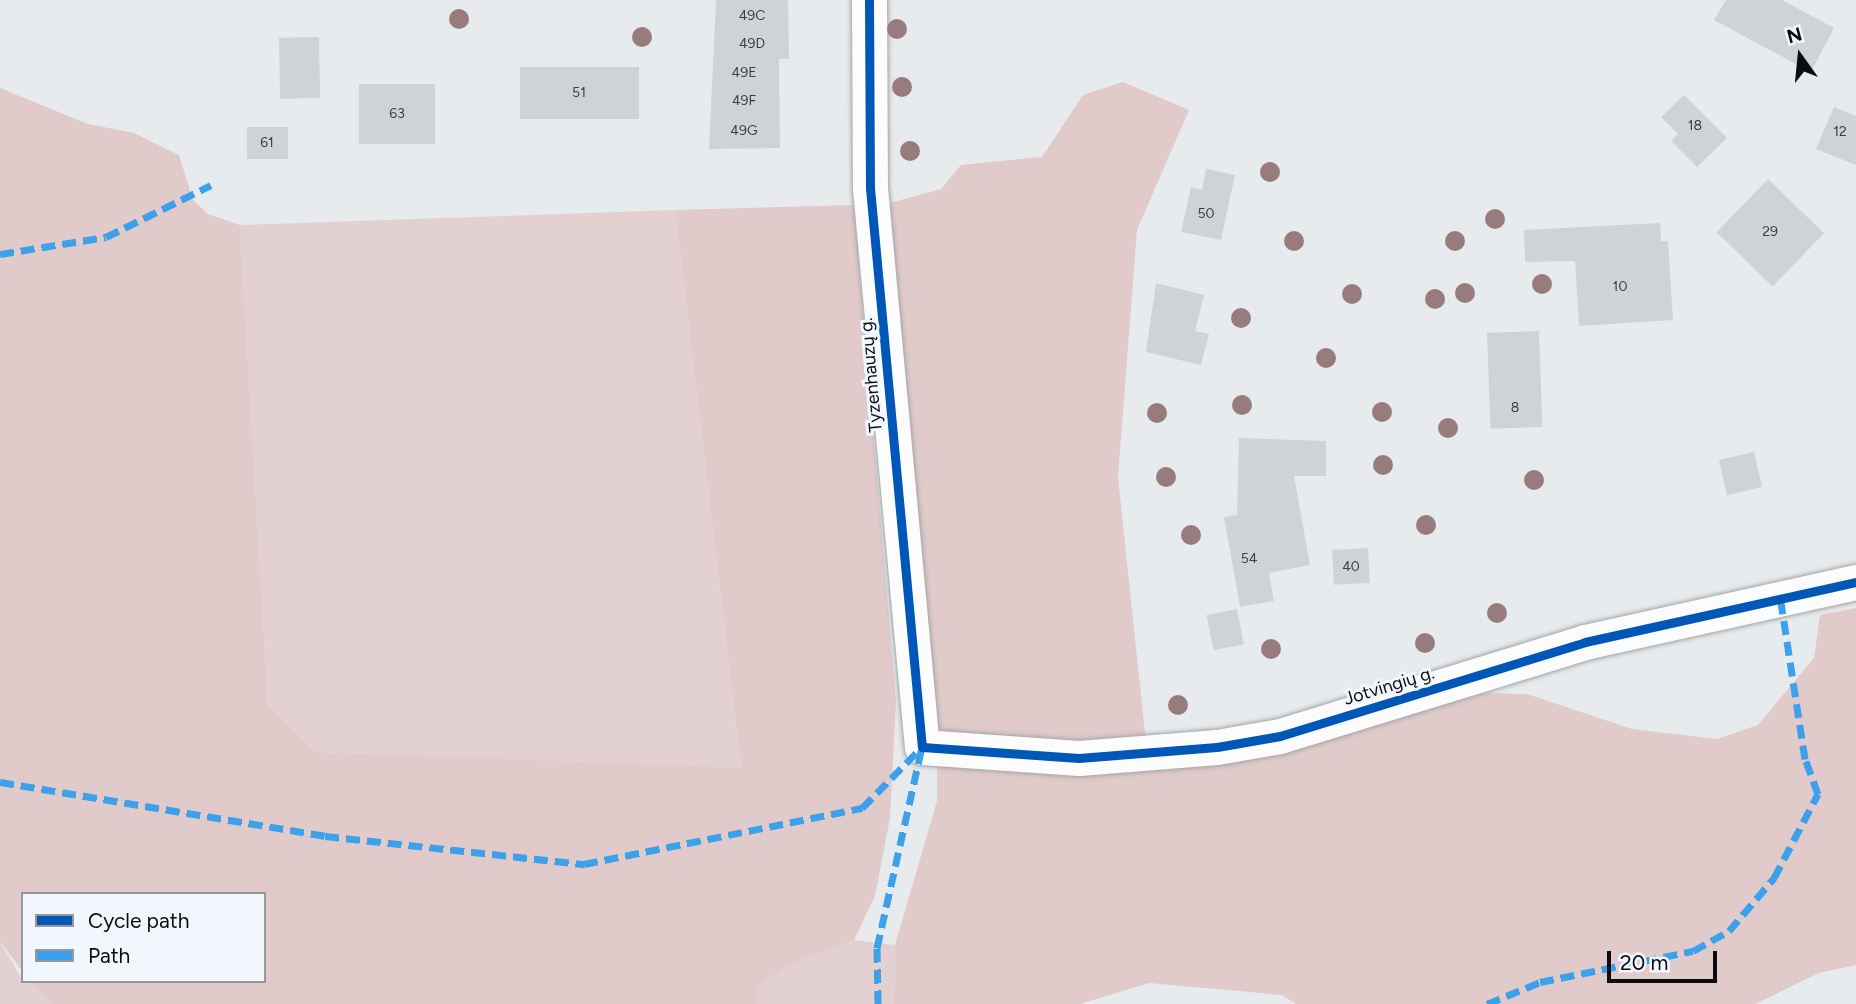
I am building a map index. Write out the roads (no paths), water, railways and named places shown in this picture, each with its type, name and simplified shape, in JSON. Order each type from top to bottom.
[{"type":"street","name":"Tyzenhauzų g.","points":[[869,0],[870,188],[922,747]]},
{"type":"street","name":"Jotvingių g.","points":[[922,747],[1079,758],[1254,741],[1585,642],[1856,582]]}]
